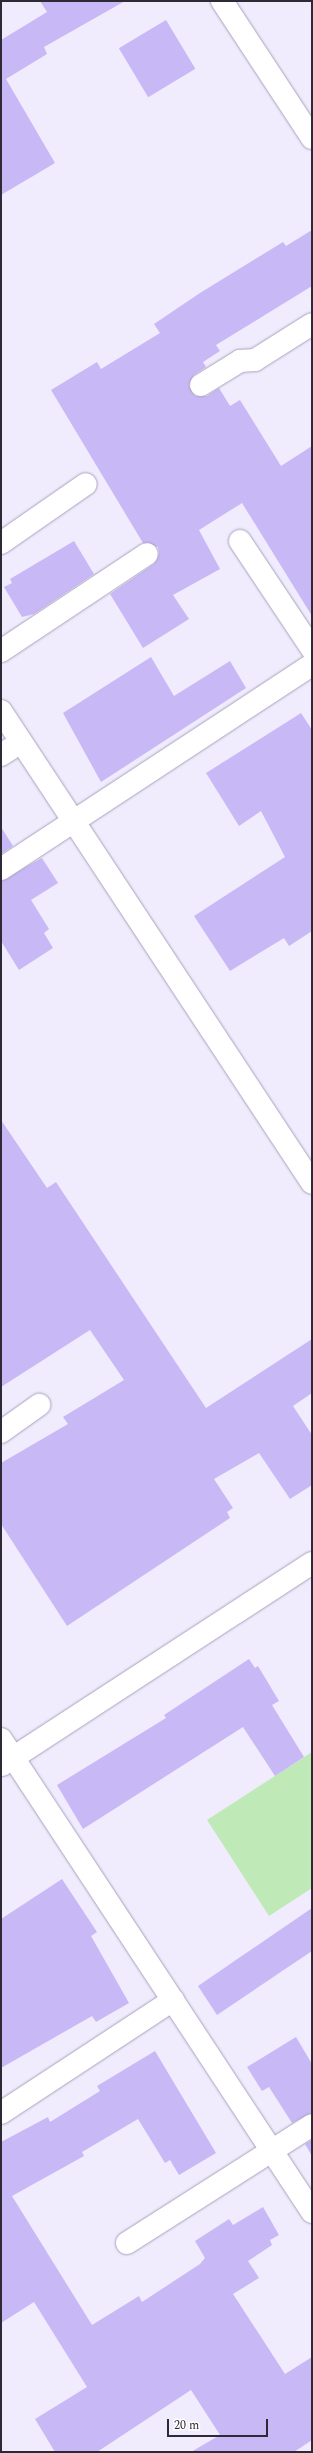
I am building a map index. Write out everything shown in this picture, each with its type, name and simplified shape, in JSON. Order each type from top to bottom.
[{"type":"street","points":[[222,1],[312,138]]},
{"type":"street","points":[[201,385],[240,361],[255,360],[312,324]]},
{"type":"street","points":[[1,543],[86,484]]},
{"type":"street","points":[[240,541],[312,650]]},
{"type":"street","points":[[1,650],[147,554]]},
{"type":"street","points":[[1,869],[312,664]]},
{"type":"street","points":[[1,711],[312,1183]]},
{"type":"street","points":[[1,756],[21,742]]},
{"type":"street","points":[[1,1432],[39,1405]]},
{"type":"street","points":[[7,1761],[312,1563]]},
{"type":"street","points":[[1,1739],[7,1761],[173,2000],[312,2212]]},
{"type":"street","points":[[1,2113],[173,2000]]},
{"type":"street","points":[[127,2243],[273,2152],[312,2125]]},
{"type":"green space","points":[[312,1752],[312,1888],[269,1916],[207,1820]]},
{"type":"building","points":[[40,1],[125,1],[44,47],[47,54],[6,79],[55,163],[1,195],[1,40],[47,12]]},
{"type":"building","points":[[166,20],[195,69],[148,97],[119,48]]},
{"type":"building","points":[[312,230],[312,286],[216,345],[220,351],[203,362],[206,367],[194,375],[189,385],[195,396],[207,396],[219,388],[230,406],[240,400],[281,466],[312,446],[312,616],[242,503],[199,530],[220,569],[173,595],[189,619],[143,648],[110,594],[154,564],[159,554],[158,547],[143,543],[51,390],[97,362],[101,369],[160,333],[154,324],[200,293],[283,242],[286,246]]},
{"type":"building","points":[[74,541],[94,574],[34,614],[22,617],[4,587],[12,583],[10,579]]},
{"type":"building","points":[[151,657],[174,696],[230,661],[246,688],[101,782],[63,713]]},
{"type":"building","points":[[301,713],[312,730],[312,931],[289,946],[284,938],[230,971],[194,916],[285,857],[261,811],[239,826],[206,773]]},
{"type":"building","points":[[1,827],[13,846],[1,854]]},
{"type":"building","points":[[42,858],[58,883],[31,900],[49,929],[44,933],[53,948],[19,970],[1,941],[1,881]]},
{"type":"building","points":[[1,1120],[47,1188],[56,1182],[206,1408],[312,1339],[312,1393],[293,1406],[312,1435],[312,1485],[290,1499],[259,1453],[214,1479],[233,1508],[227,1512],[230,1518],[67,1626],[1,1524],[1,1463],[68,1424],[63,1417],[124,1380],[90,1330],[1,1387]]},
{"type":"building","points":[[249,1659],[255,1668],[258,1666],[279,1701],[272,1705],[304,1757],[275,1776],[243,1727],[83,1829],[57,1785],[166,1718],[164,1715]]},
{"type":"building","points":[[62,1879],[97,1932],[91,1936],[129,2003],[96,2022],[92,2016],[1,2068],[1,1919]]},
{"type":"building","points":[[312,1908],[312,1951],[217,2015],[198,1986]]},
{"type":"building","points":[[296,2037],[312,2064],[312,2113],[292,2123],[269,2087],[262,2091],[247,2067]]},
{"type":"building","points":[[155,2051],[216,2153],[179,2175],[170,2160],[165,2163],[138,2119],[82,2152],[84,2156],[12,2196],[92,2325],[139,2296],[142,2302],[200,2264],[205,2258],[195,2241],[229,2219],[233,2225],[263,2207],[279,2235],[270,2240],[272,2245],[248,2261],[259,2278],[233,2294],[285,2374],[312,2357],[312,2440],[294,2452],[191,2452],[220,2435],[191,2390],[97,2452],[55,2452],[35,2419],[87,2387],[34,2302],[1,2323],[1,2142],[48,2117],[50,2122],[100,2091],[97,2086]]},
{"type":"building","points":[[312,2140],[312,2156],[305,2144]]}]
